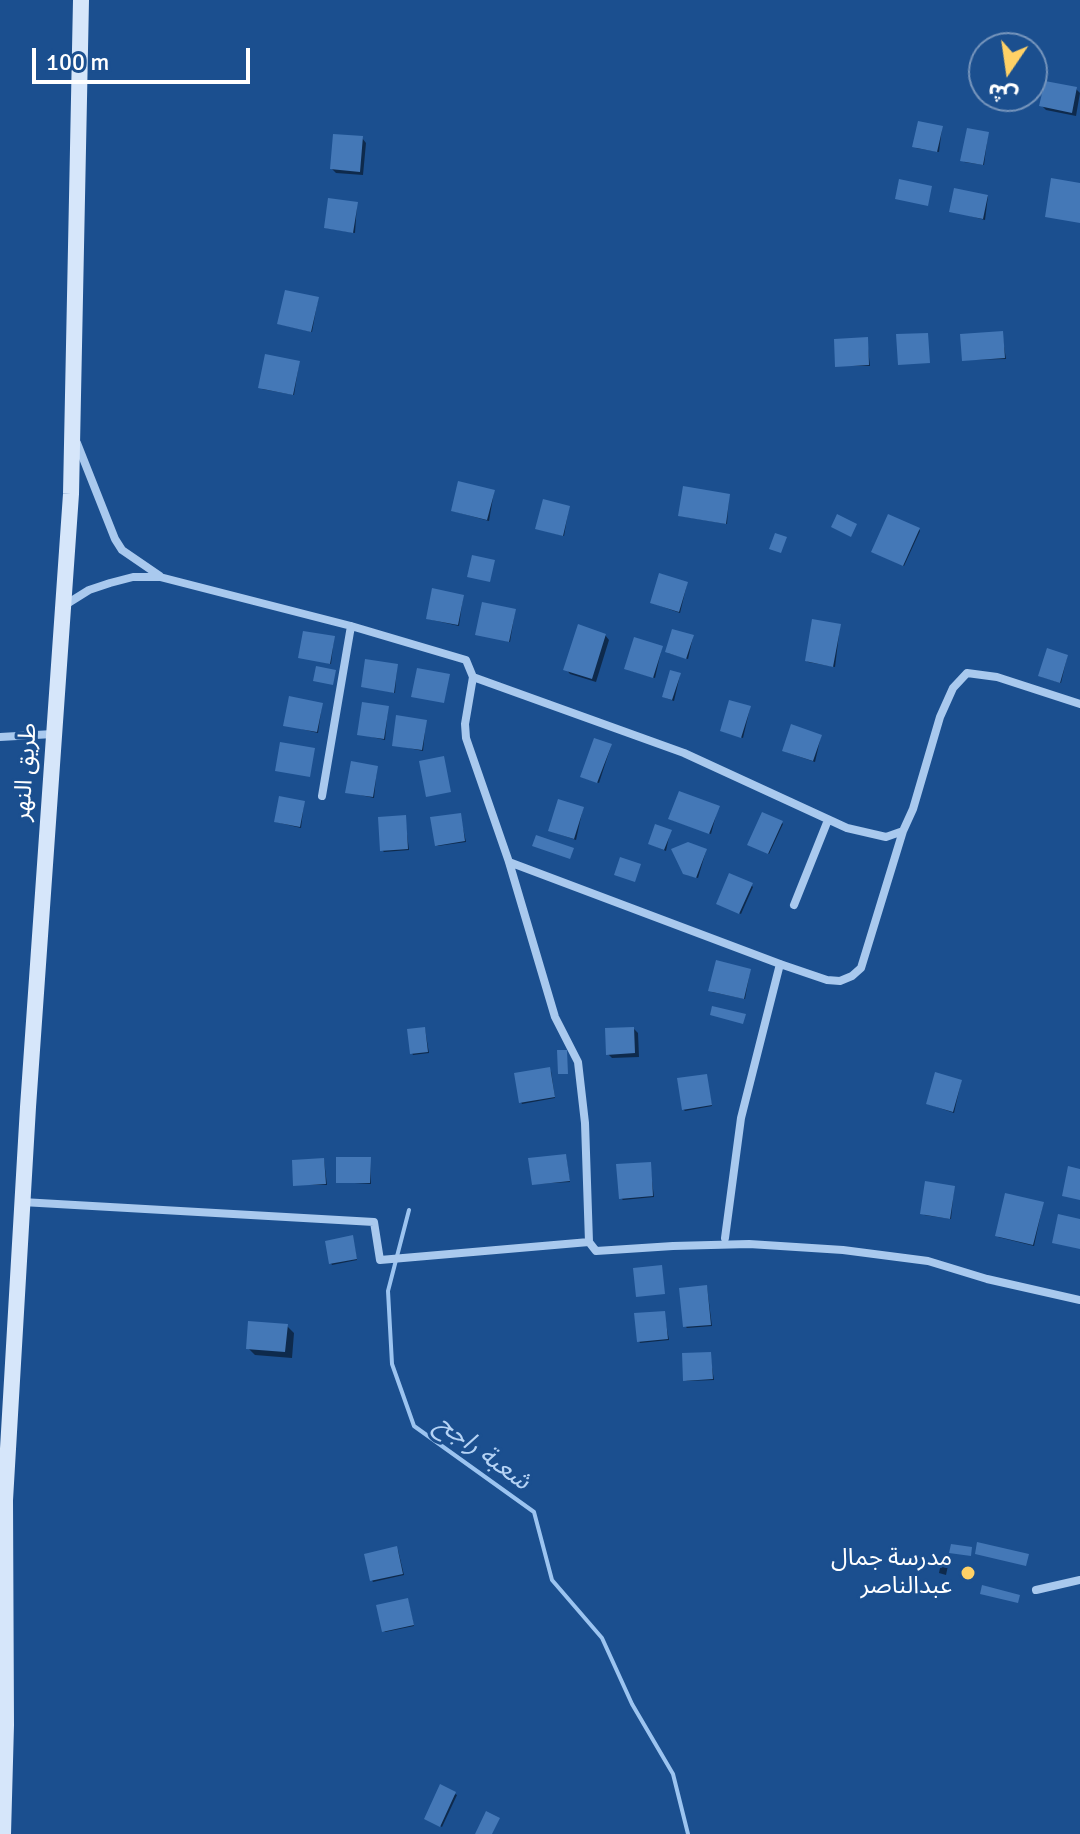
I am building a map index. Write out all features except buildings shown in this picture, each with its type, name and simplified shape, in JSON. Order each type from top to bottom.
[{"type":"main road","name":"طريق النهر","points":[[3,1834],[6,1725],[2,1498],[71,494],[81,0]]},
{"type":"street","points":[[71,427],[115,539],[131,558],[160,577]]},
{"type":"street","points":[[65,605],[89,590],[110,583],[133,577],[160,577],[351,626],[466,660],[473,677],[465,724],[466,738],[509,862],[555,1017],[578,1062],[585,1123],[589,1242],[596,1251],[749,1244],[843,1250],[928,1261],[987,1279],[1080,1300]]},
{"type":"street","points":[[322,796],[351,626]]},
{"type":"street","points":[[509,862],[780,964],[827,980],[840,981],[861,968],[940,717],[953,688],[967,673],[997,677],[1080,704]]},
{"type":"street","points":[[473,677],[684,753],[847,828],[886,837],[903,831]]},
{"type":"street","points":[[0,737],[53,734]]},
{"type":"street","points":[[794,905],[828,820]]},
{"type":"street","points":[[725,1238],[741,1118],[780,964]]},
{"type":"street","points":[[22,1202],[374,1222],[380,1260],[589,1242]]},
{"type":"street","points":[[1036,1590],[1080,1580]]},
{"type":"waterway","name":"شعبة راجح","points":[[409,1210],[388,1291],[392,1364],[414,1426],[534,1512],[552,1580],[602,1638],[632,1704],[673,1774],[688,1834]]},
{"type":"place","name":"مدرسة جمال عبدالناصر","points":[[968,1573]]}]
